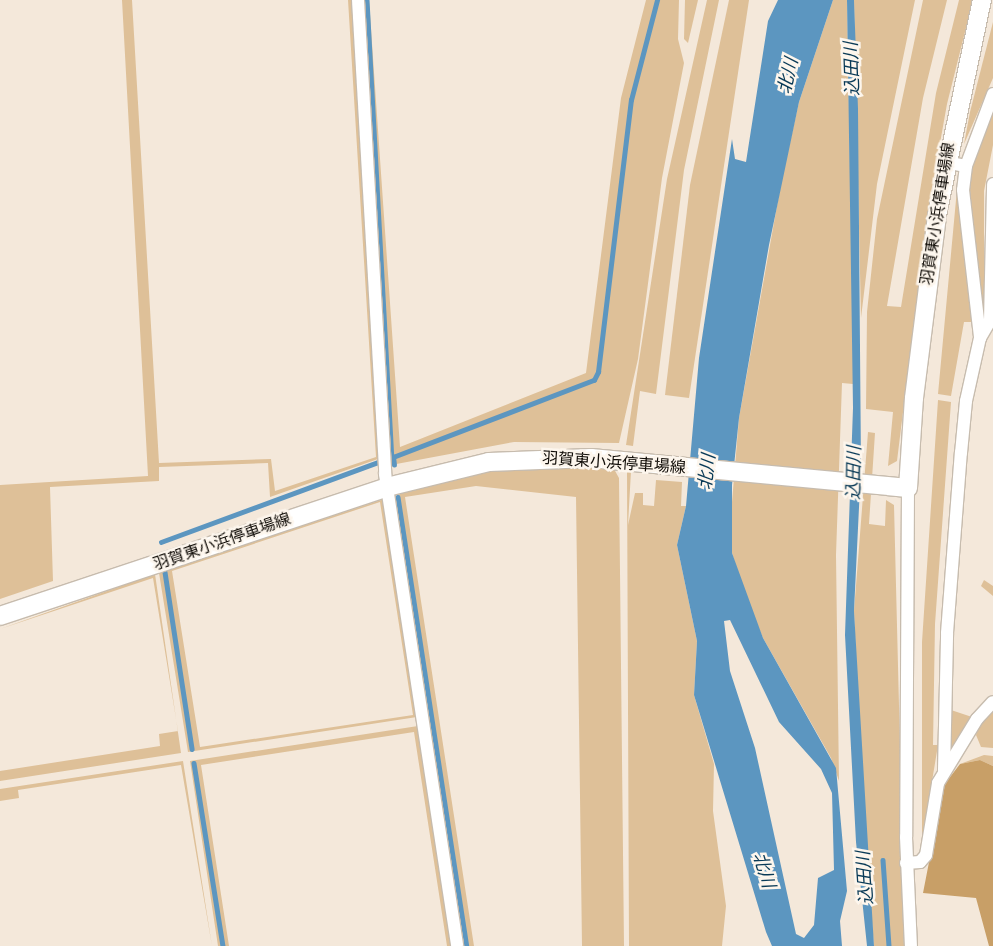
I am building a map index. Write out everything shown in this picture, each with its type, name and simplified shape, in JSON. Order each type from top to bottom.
[{"type":"main road","name":"羽賀東小浜停車場線","points":[[0,616],[439,471],[512,459],[561,457],[908,488],[923,312],[945,162],[982,0]]},
{"type":"street","points":[[358,0],[387,487],[457,946]]},
{"type":"street","points":[[980,338],[963,190],[966,166],[993,94]]},
{"type":"street","points":[[945,162],[966,166]]},
{"type":"street","points":[[906,863],[920,862],[926,855],[944,770],[947,633],[961,453],[966,401],[980,338],[990,321],[993,184]]},
{"type":"street","points":[[908,488],[906,863],[911,946]]},
{"type":"street","points":[[944,770],[993,702]]},
{"type":"shaded area","points":[[122,0],[132,0],[159,463],[271,459],[275,491],[376,457],[348,0],[353,0],[378,459],[270,497],[268,463],[159,467],[159,481],[50,487],[53,581],[0,599],[0,485],[148,476]]},
{"type":"shaded area","points":[[363,0],[369,0],[400,447],[586,373],[621,98],[646,0],[679,0],[678,39],[684,63],[662,178],[638,359],[619,443],[514,442],[391,465]]},
{"type":"shaded area","points":[[685,0],[698,0],[688,43],[684,39]]},
{"type":"shaded area","points":[[707,0],[719,0],[684,170],[656,394],[640,391],[633,446],[626,445],[667,179]]},
{"type":"shaded area","points":[[729,0],[749,0],[689,398],[665,395],[690,185]]},
{"type":"shaded area","points":[[833,0],[847,0],[853,331],[853,384],[842,383],[836,555],[839,781],[831,758],[763,638],[742,588],[732,553],[732,502],[739,418],[782,178],[799,102]]},
{"type":"shaded area","points":[[854,0],[915,0],[877,184],[861,318]]},
{"type":"shaded area","points":[[923,0],[947,0],[923,98],[887,306],[901,307],[936,93],[959,0],[973,0],[947,104],[927,216],[897,461],[888,466],[893,412],[866,409],[867,312],[877,219]]},
{"type":"shaded area","points":[[993,22],[993,78],[964,144],[970,112]]},
{"type":"shaded area","points":[[993,111],[993,145],[984,191],[984,318],[969,189],[976,149]]},
{"type":"shaded area","points":[[957,189],[972,322],[964,322],[951,396],[938,394]]},
{"type":"shaded area","points":[[938,400],[951,402],[935,624],[933,745],[938,745],[922,842],[922,642]]},
{"type":"shaded area","points":[[868,432],[875,433],[869,524],[885,526],[886,500],[894,505],[905,946],[874,946],[863,819],[854,611]]},
{"type":"shaded area","points":[[565,466],[614,469],[619,478],[624,946],[582,946],[576,497],[476,486],[405,497],[474,946],[462,946],[395,498],[404,491],[480,472]]},
{"type":"shaded area","points":[[627,470],[631,471],[628,525],[635,493],[643,493],[643,505],[654,506],[656,480],[682,482],[681,506],[686,506],[677,545],[697,641],[694,695],[714,764],[713,811],[726,906],[722,946],[629,946]]},
{"type":"shaded area","points":[[384,499],[417,717],[188,752],[159,573]],"holes":[[[380,502],[413,715],[200,747],[172,571]]]},
{"type":"shaded area","points":[[155,574],[176,720],[153,578],[0,629]]},
{"type":"shaded area","points":[[984,580],[993,586],[993,596],[981,586]]},
{"type":"shaded area","points":[[951,710],[972,717],[951,754]]},
{"type":"shaded area","points":[[993,712],[993,748],[981,747],[976,735],[980,723]]},
{"type":"shaded area","points":[[418,726],[452,946],[447,946],[414,732],[201,765],[229,946],[218,946],[190,761]]},
{"type":"shaded area","points":[[178,731],[181,753],[0,781],[0,771],[160,746],[159,734]]},
{"type":"shaded area","points":[[984,755],[993,756],[993,766],[980,760],[960,764]]},
{"type":"shaded area","points":[[980,760],[993,766],[993,946],[989,946],[976,898],[923,893],[944,785],[960,764]]},
{"type":"shaded area","points":[[183,761],[212,946],[181,765],[18,790],[19,798],[0,801],[0,789]]},
{"type":"water","name":"北川","points":[[778,0],[833,0],[799,102],[769,245],[739,418],[732,485],[732,553],[763,638],[836,768],[847,891],[840,921],[842,946],[772,946],[766,932],[694,695],[697,641],[677,545],[686,506],[699,358],[732,139],[735,159],[746,162],[768,21]],"holes":[[[730,620],[779,722],[821,769],[832,793],[834,870],[818,878],[814,925],[804,938],[796,934],[755,748],[730,671],[724,621]]]},
{"type":"water","name":"込田川","points":[[847,0],[854,0],[858,109],[861,466],[854,611],[874,946],[867,946],[856,842],[845,635],[853,408]]},
{"type":"waterway","points":[[367,0],[392,457]]},
{"type":"waterway","points":[[394,465],[393,457],[594,380],[598,372],[631,100],[657,0]]},
{"type":"waterway","points":[[161,542],[379,462]]},
{"type":"waterway","points":[[398,497],[467,946]]},
{"type":"waterway","points":[[165,572],[192,749]]},
{"type":"waterway","points":[[194,763],[223,946]]},
{"type":"waterway","name":"込田川","points":[[883,860],[889,946]]}]
